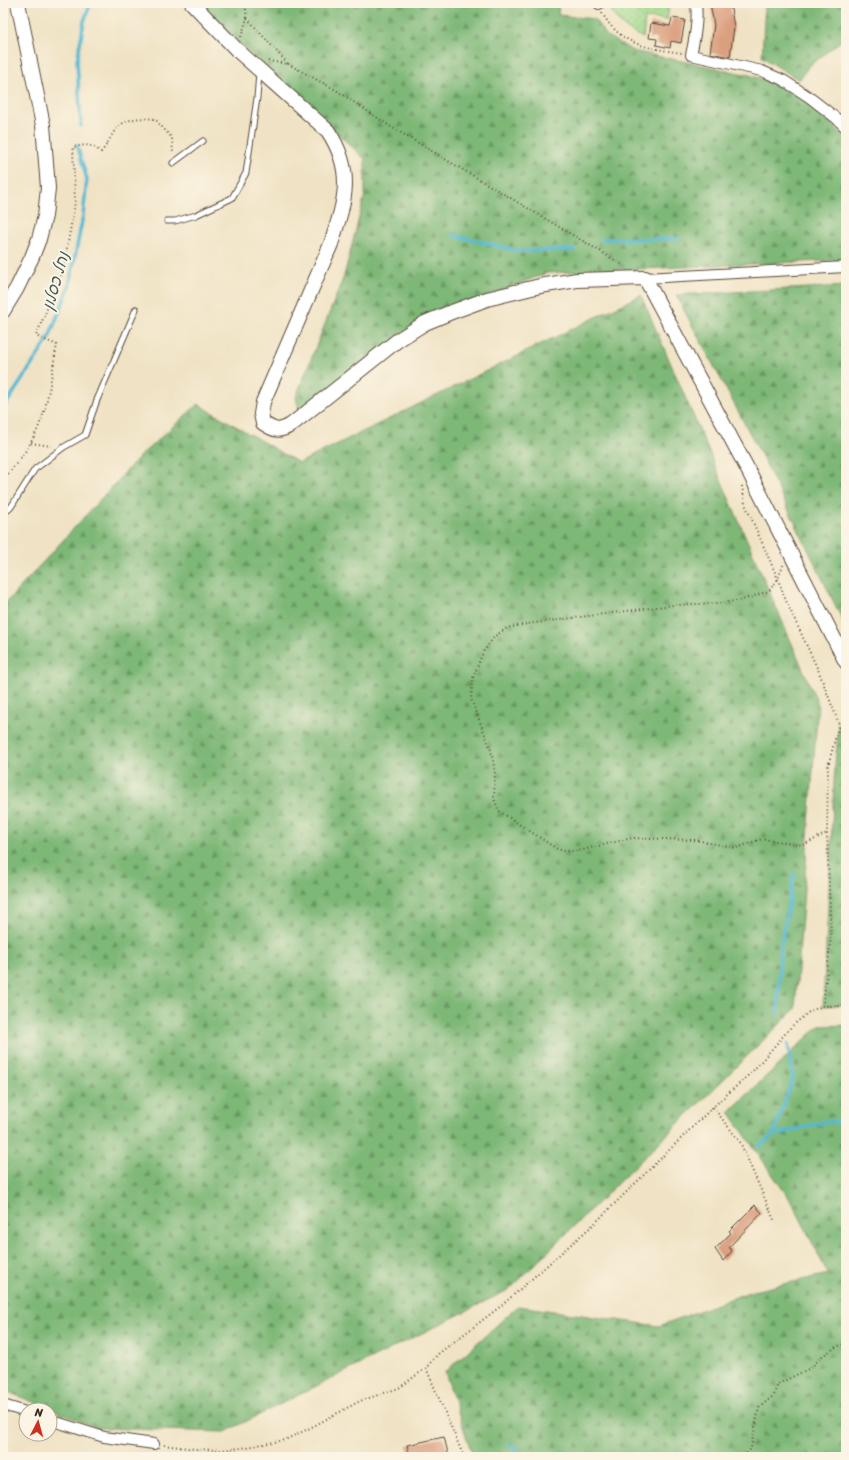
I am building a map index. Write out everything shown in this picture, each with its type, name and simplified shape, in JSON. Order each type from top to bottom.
[{"type":"main road","points":[[3,310],[17,288],[40,239],[48,188],[43,125],[18,3]]},
{"type":"main road","points":[[24,3],[32,77]]},
{"type":"main road","points":[[192,3],[237,50],[263,66],[328,132],[337,146],[343,161],[345,182],[344,200],[331,244],[263,402],[260,414],[263,423],[272,429],[282,430],[291,426],[398,340],[425,323],[449,313],[487,299],[540,286],[577,280],[645,278],[747,468],[846,662]]},
{"type":"street","points":[[696,3],[698,17],[697,31],[691,55],[762,70],[783,80],[810,97],[846,128]]},
{"type":"street","points":[[645,278],[846,266]]},
{"type":"street","points":[[3,1405],[18,1410]]},
{"type":"street","points":[[58,1423],[104,1437],[154,1444]]},
{"type":"lane","points":[[167,221],[175,221],[196,215],[232,198],[246,173],[263,66]]},
{"type":"lane","points":[[173,163],[203,141]]},
{"type":"lane","points":[[3,514],[11,507],[34,469],[64,447],[86,435],[97,400],[136,309]]},
{"type":"path","points":[[237,50],[247,18],[245,3]]},
{"type":"path","points":[[599,4],[602,14],[611,26],[634,43],[649,48],[691,55]]},
{"type":"path","points":[[247,18],[288,64],[336,90],[388,125],[625,266]]},
{"type":"path","points":[[263,66],[288,64]]},
{"type":"path","points":[[3,480],[31,443],[41,422],[57,345],[36,336],[63,270],[75,203],[73,147],[89,145],[95,147],[101,152],[114,131],[129,120],[138,118],[155,119],[172,138],[173,163]]},
{"type":"path","points":[[31,443],[64,447]]},
{"type":"path","points":[[747,468],[742,488],[746,504],[786,601],[819,672],[839,724],[846,730]]},
{"type":"path","points":[[788,548],[778,579],[769,591],[742,600],[722,604],[665,606],[527,624],[507,628],[495,636],[483,652],[472,678],[471,699],[491,750],[495,771],[494,799],[499,811],[557,849],[564,851],[578,851],[632,838],[695,840],[736,848],[762,839],[803,844],[827,834]]},
{"type":"path","points":[[823,1006],[831,937],[827,834],[828,766],[839,724]]},
{"type":"path","points":[[154,1444],[195,1450],[220,1450],[242,1448],[285,1440],[360,1402],[399,1388],[426,1368],[438,1354],[500,1306],[594,1224],[713,1106],[752,1072],[791,1027],[810,1012],[823,1006],[846,1006]]},
{"type":"path","points":[[713,1106],[740,1142],[775,1222]]},
{"type":"path","points":[[744,1457],[751,1447],[759,1408],[774,1395],[778,1384],[812,1367],[821,1356],[846,1343]]},
{"type":"path","points":[[426,1368],[464,1457]]},
{"type":"green space","points":[[202,3],[559,3],[558,15],[594,19],[607,36],[633,51],[749,75],[786,86],[821,113],[846,138],[846,260],[547,273],[420,321],[299,411],[296,397],[344,276],[365,194],[365,159],[224,29]]},
{"type":"green space","points":[[607,3],[669,3],[667,20],[645,18],[643,38],[621,24],[613,15]]},
{"type":"green space","points":[[765,3],[846,3],[846,37],[809,66],[799,80],[762,57]]},
{"type":"green space","points":[[846,286],[846,627],[764,460],[676,295]]},
{"type":"green space","points":[[641,295],[818,704],[795,1009],[510,1289],[225,1432],[98,1428],[58,1412],[58,1402],[33,1402],[3,1390],[3,606],[140,456],[198,404],[299,463]]},
{"type":"green space","points":[[839,724],[846,732],[846,1005],[823,1006],[835,764]]},
{"type":"green space","points":[[846,1025],[846,1457],[473,1457],[445,1372],[518,1306],[659,1326],[749,1292],[828,1274],[793,1204],[729,1112],[819,1026]]},
{"type":"building","points":[[710,3],[730,3],[734,27],[730,57],[710,53],[714,25]]},
{"type":"building","points":[[672,18],[685,20],[681,43],[671,41],[670,48],[656,45],[657,39],[649,38],[651,23],[670,26]]},
{"type":"building","points":[[755,1205],[762,1213],[729,1247],[732,1251],[723,1261],[715,1249],[731,1233],[729,1231]]},
{"type":"building","points":[[444,1437],[449,1457],[410,1457],[407,1445]]},
{"type":"waterway","name":"נחל כסלון","points":[[81,126],[77,61],[84,21],[91,3]]},
{"type":"waterway","name":"נחל כסלון","points":[[3,410],[48,340],[69,287],[83,216],[87,179],[77,145]]},
{"type":"waterway","points":[[453,235],[519,251],[574,250]]},
{"type":"waterway","points":[[601,239],[678,239]]},
{"type":"waterway","points":[[778,1014],[780,951],[794,874]]},
{"type":"waterway","points":[[773,1135],[793,1078],[788,1044]]},
{"type":"waterway","points":[[759,1146],[773,1135],[828,1121],[846,1123]]},
{"type":"waterway","points":[[509,1444],[525,1457]]}]
